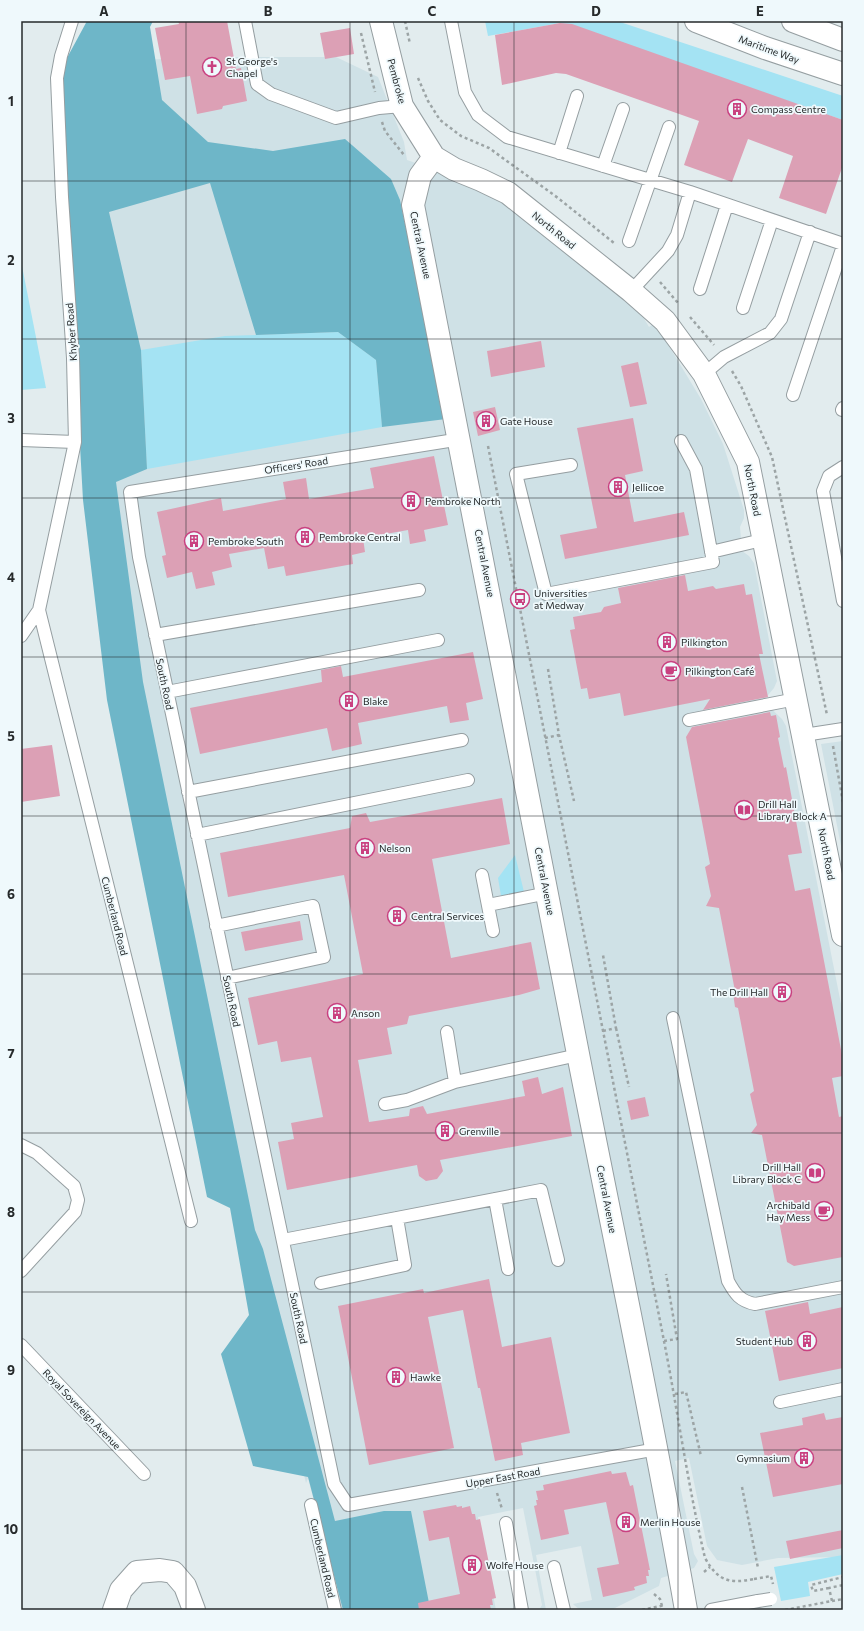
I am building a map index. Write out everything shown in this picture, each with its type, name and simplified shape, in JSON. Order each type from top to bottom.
[{"type":"street","name":"Pembroke","points":[[381,21],[402,106],[434,157]]},
{"type":"street","name":"Maritime Way","points":[[696,21],[765,48],[843,74]]},
{"type":"street","points":[[793,21],[843,40]]},
{"type":"street","name":"North Road","points":[[434,157],[454,169],[508,193],[631,291],[665,321],[704,374],[748,462],[762,540],[804,735],[843,935]]},
{"type":"street","name":"Central Avenue","points":[[434,157],[420,176],[413,206],[461,438],[578,1055],[657,1449],[686,1610]]},
{"type":"street","points":[[114,1610],[121,1590],[137,1572],[160,1570],[173,1572],[185,1586],[194,1610]]},
{"type":"lane","name":"Khyber Road","points":[[21,636],[39,610],[75,442],[73,358],[62,197],[57,78],[61,56],[72,21]]},
{"type":"lane","points":[[245,21],[257,84],[271,94],[336,118],[379,108],[402,106]]},
{"type":"lane","points":[[451,21],[465,92],[478,115],[507,137],[690,192],[810,232],[843,245],[793,395]]},
{"type":"lane","points":[[559,153],[577,96]]},
{"type":"lane","points":[[603,166],[623,109]]},
{"type":"lane","points":[[624,244],[650,180],[669,127]]},
{"type":"lane","points":[[631,291],[668,251],[677,235],[690,192]]},
{"type":"lane","points":[[700,289],[727,205]]},
{"type":"lane","points":[[743,308],[772,220]]},
{"type":"lane","points":[[704,374],[724,357],[770,333],[781,319],[810,232]]},
{"type":"lane","name":"Officers' Road","points":[[130,492],[461,438]]},
{"type":"lane","points":[[21,440],[75,442]]},
{"type":"lane","points":[[572,465],[516,474],[546,594],[713,562],[696,469],[681,441]]},
{"type":"lane","points":[[843,467],[829,476],[823,491],[843,601]]},
{"type":"lane","name":"South Road","points":[[130,492],[139,557],[155,635],[334,1484],[348,1505]]},
{"type":"lane","points":[[711,552],[762,540]]},
{"type":"lane","points":[[155,635],[420,590]]},
{"type":"lane","name":"Cumberland Road","points":[[39,610],[191,1222]]},
{"type":"lane","points":[[167,692],[438,640]]},
{"type":"lane","points":[[689,720],[796,699]]},
{"type":"lane","points":[[804,735],[843,729]]},
{"type":"lane","points":[[188,792],[462,740]]},
{"type":"lane","points":[[197,835],[468,780]]},
{"type":"lane","points":[[482,875],[493,931]]},
{"type":"lane","points":[[488,905],[548,893]]},
{"type":"lane","points":[[216,926],[313,906],[324,957],[227,978]]},
{"type":"lane","points":[[673,1018],[728,1281],[734,1292],[746,1302],[755,1304],[843,1287]]},
{"type":"lane","points":[[447,1032],[455,1082]]},
{"type":"lane","points":[[385,1104],[407,1100],[455,1082],[578,1055]]},
{"type":"lane","points":[[21,1145],[37,1153],[74,1186],[78,1200],[75,1212],[21,1271]]},
{"type":"lane","points":[[283,1240],[541,1190],[558,1260]]},
{"type":"lane","points":[[495,1199],[508,1269]]},
{"type":"lane","points":[[321,1283],[405,1265],[396,1218]]},
{"type":"lane","name":"Royal Sovereign Avenue","points":[[21,1345],[144,1474]]},
{"type":"lane","points":[[780,1402],[843,1389]]},
{"type":"lane","name":"Upper East Road","points":[[348,1505],[657,1449]]},
{"type":"lane","name":"Cumberland Road","points":[[311,1505],[335,1610]]},
{"type":"lane","points":[[506,1523],[522,1610]]},
{"type":"lane","points":[[554,1567],[564,1610]]},
{"type":"lane","points":[[711,1610],[771,1599]]},
{"type":"path","points":[[405,21],[412,51]]},
{"type":"path","points":[[416,74],[428,101],[440,120],[461,136],[490,148],[624,244]]},
{"type":"path","points":[[650,272],[678,303]]},
{"type":"path","points":[[688,315],[724,357],[741,386],[772,457],[831,731],[843,802]]},
{"type":"path","points":[[488,446],[675,1394],[684,1456],[701,1541],[705,1558],[710,1567],[717,1574],[730,1581],[754,1579]]},
{"type":"path","points":[[548,669],[559,735],[574,801]]},
{"type":"path","points":[[545,738],[559,735]]},
{"type":"path","points":[[603,955],[616,1028],[629,1087]]},
{"type":"path","points":[[603,1031],[616,1028]]},
{"type":"path","points":[[664,1341],[677,1339],[666,1274]]},
{"type":"path","points":[[675,1394],[686,1392],[701,1456]]},
{"type":"path","points":[[492,1478],[506,1523]]},
{"type":"path","points":[[742,1487],[758,1568]]},
{"type":"path","points":[[704,1572],[710,1567]]},
{"type":"path","points":[[843,1577],[812,1585],[813,1591],[843,1585]]},
{"type":"path","points":[[829,1588],[832,1601]]},
{"type":"path","points":[[654,1594],[660,1599],[662,1606]]},
{"type":"path","points":[[785,1610],[843,1599]]},
{"type":"shaded area","points":[[87,21],[153,21],[150,27],[162,100],[208,142],[273,151],[345,139],[391,179],[400,200],[446,419],[382,427],[376,360],[338,332],[256,335],[210,183],[109,212],[141,350],[147,469],[116,482],[143,682],[255,1230],[263,1249],[335,1521],[384,1511],[411,1511],[430,1608],[422,1610],[343,1610],[308,1477],[253,1466],[221,1354],[249,1315],[230,1208],[207,1197],[107,700],[83,500],[59,65],[68,56]]},
{"type":"shaded area","points":[[485,21],[617,21],[843,96],[843,120],[560,23],[488,36]]},
{"type":"shaded area","points":[[238,57],[336,57],[378,77],[404,142],[407,160],[470,182],[494,195],[598,276],[643,317],[649,327],[655,323],[701,399],[723,444],[744,510],[744,518],[740,527],[742,551],[749,556],[754,563],[777,681],[774,688],[763,701],[782,719],[786,726],[843,1014],[843,1557],[778,1558],[742,1565],[717,1560],[707,1546],[689,1458],[675,1461],[694,1554],[698,1561],[694,1568],[661,1578],[659,1586],[613,1609],[579,1609],[573,1604],[592,1600],[581,1546],[536,1555],[546,1610],[539,1610],[542,1605],[523,1508],[478,1517],[496,1610],[342,1610],[308,1478],[306,1483],[214,1103],[143,740],[58,62]]},
{"type":"shaded area","points":[[21,261],[46,388],[21,390]]},
{"type":"shaded area","points":[[338,332],[376,360],[382,427],[147,469],[141,350],[225,336]]},
{"type":"shaded area","points":[[843,741],[843,856],[821,744]]},
{"type":"shaded area","points":[[515,855],[524,892],[501,896],[498,878]]},
{"type":"shaded area","points":[[843,1555],[843,1574],[808,1582],[810,1596],[781,1601],[774,1567]]},
{"type":"building","name":"St George's Chapel","points":[[178,21],[227,21],[236,69],[241,68],[247,101],[223,106],[222,109],[197,114],[190,76],[165,80],[155,28],[179,24]]},
{"type":"building","name":"Compass Centre","points":[[560,23],[572,24],[843,120],[843,165],[826,214],[779,198],[793,156],[748,139],[732,182],[684,165],[699,121],[566,74],[556,73],[502,85],[495,35]]},
{"type":"building","points":[[350,28],[354,54],[325,59],[320,33]]},
{"type":"building","points":[[541,341],[545,367],[491,377],[487,351]]},
{"type":"building","points":[[638,362],[647,404],[630,407],[621,366]]},
{"type":"building","name":"Gate House","points":[[495,407],[500,430],[478,436],[473,412]]},
{"type":"building","name":"Jellicoe","points":[[633,418],[643,471],[625,475],[634,522],[684,512],[689,535],[565,559],[560,535],[597,528],[577,428]]},
{"type":"building","points":[[434,456],[448,525],[424,530],[426,541],[410,544],[408,530],[363,538],[365,552],[352,555],[353,564],[286,576],[284,566],[268,569],[264,548],[229,554],[232,567],[212,572],[215,585],[196,589],[192,572],[167,578],[162,556],[166,555],[157,512],[221,498],[223,511],[286,499],[283,482],[306,478],[309,499],[374,488],[370,468]]},
{"type":"building","name":"Pilkington","points":[[685,575],[688,591],[713,586],[716,589],[744,584],[746,595],[752,594],[763,654],[759,654],[768,697],[703,710],[710,699],[624,716],[620,693],[589,699],[587,688],[581,689],[570,630],[575,629],[573,617],[601,612],[604,607],[621,603],[618,588]]},
{"type":"building","name":"Blake","points":[[473,652],[483,699],[466,703],[469,720],[450,723],[447,706],[358,723],[362,744],[332,751],[327,728],[200,754],[190,708],[322,682],[321,670],[341,666],[343,677]]},
{"type":"building","name":"The Drill Hall","points":[[770,712],[771,716],[776,715],[780,737],[778,738],[784,768],[786,767],[802,853],[788,855],[795,891],[810,888],[843,1060],[843,1076],[832,1078],[839,1117],[843,1116],[843,1257],[794,1266],[787,1262],[762,1135],[751,1133],[757,1125],[750,1094],[754,1091],[738,1008],[735,1007],[733,993],[735,991],[719,908],[706,906],[711,896],[705,867],[710,864],[686,737],[692,727]]},
{"type":"building","points":[[52,745],[60,796],[21,802],[21,749]]},
{"type":"building","points":[[502,798],[510,844],[432,859],[451,958],[531,942],[540,989],[519,995],[409,1016],[407,1024],[387,1028],[392,1054],[358,1060],[369,1122],[409,1116],[410,1109],[423,1106],[427,1114],[525,1096],[522,1081],[538,1077],[542,1094],[563,1087],[572,1136],[440,1160],[443,1171],[437,1179],[426,1181],[419,1176],[417,1165],[287,1190],[278,1142],[294,1139],[291,1123],[323,1117],[311,1057],[281,1062],[277,1041],[258,1045],[248,998],[363,974],[344,875],[228,897],[220,853],[350,828],[352,816],[366,813],[370,822]]},
{"type":"building","points":[[300,921],[303,940],[245,951],[241,932]]},
{"type":"building","points":[[645,1097],[649,1116],[631,1120],[627,1101]]},
{"type":"building","points":[[489,1279],[502,1347],[551,1337],[570,1433],[521,1443],[523,1455],[495,1461],[480,1388],[478,1388],[463,1310],[428,1317],[454,1448],[369,1465],[338,1306],[423,1289],[424,1293]]},
{"type":"building","name":"Student Hub","points":[[808,1302],[810,1314],[843,1307],[843,1368],[779,1381],[765,1311]]},
{"type":"building","name":"Gymnasium","points":[[824,1413],[826,1420],[843,1417],[843,1484],[773,1497],[760,1433],[803,1425],[802,1418]]},
{"type":"building","name":"Merlin House","points":[[611,1471],[612,1474],[626,1472],[630,1486],[633,1485],[650,1570],[648,1570],[649,1576],[646,1576],[647,1583],[634,1587],[635,1590],[603,1597],[597,1568],[619,1564],[606,1502],[564,1510],[569,1534],[541,1540],[534,1506],[537,1505],[536,1500],[538,1500],[536,1491],[544,1490],[543,1485]]},
{"type":"building","name":"Wolfe House","points":[[456,1505],[457,1507],[462,1506],[462,1508],[470,1506],[472,1514],[475,1514],[476,1520],[480,1519],[496,1598],[492,1599],[493,1605],[490,1605],[491,1610],[419,1610],[418,1603],[460,1594],[449,1537],[429,1541],[423,1511]]},
{"type":"building","points":[[843,1530],[843,1548],[790,1559],[786,1541]]},
{"type":"place","name":"St George's Chapel","points":[[212,67]]},
{"type":"place","name":"Compass Centre","points":[[737,109]]},
{"type":"place","name":"Gate House","points":[[486,421]]},
{"type":"place","name":"Jellicoe","points":[[618,487]]},
{"type":"place","name":"Pembroke North","points":[[411,501]]},
{"type":"place","name":"Pembroke Central","points":[[305,537]]},
{"type":"place","name":"Pembroke South","points":[[194,541]]},
{"type":"place","name":"Universities at Medway","points":[[520,599]]},
{"type":"place","name":"Pilkington","points":[[667,642]]},
{"type":"place","name":"Pilkington Café","points":[[671,671]]},
{"type":"place","name":"Blake","points":[[349,701]]},
{"type":"place","name":"Drill Hall Library Block A","points":[[744,810]]},
{"type":"place","name":"Nelson","points":[[365,848]]},
{"type":"place","name":"Central Services","points":[[397,916]]},
{"type":"place","name":"The Drill Hall","points":[[782,992]]},
{"type":"place","name":"Anson","points":[[337,1013]]},
{"type":"place","name":"Grenville","points":[[445,1131]]},
{"type":"place","name":"Drill Hall Library Block C","points":[[815,1173]]},
{"type":"place","name":"Archibald Hay Mess","points":[[824,1211]]},
{"type":"place","name":"Student Hub","points":[[807,1341]]},
{"type":"place","name":"Hawke","points":[[396,1377]]},
{"type":"place","name":"Gymnasium","points":[[804,1458]]},
{"type":"place","name":"Merlin House","points":[[626,1522]]},
{"type":"place","name":"Wolfe House","points":[[472,1565]]}]
